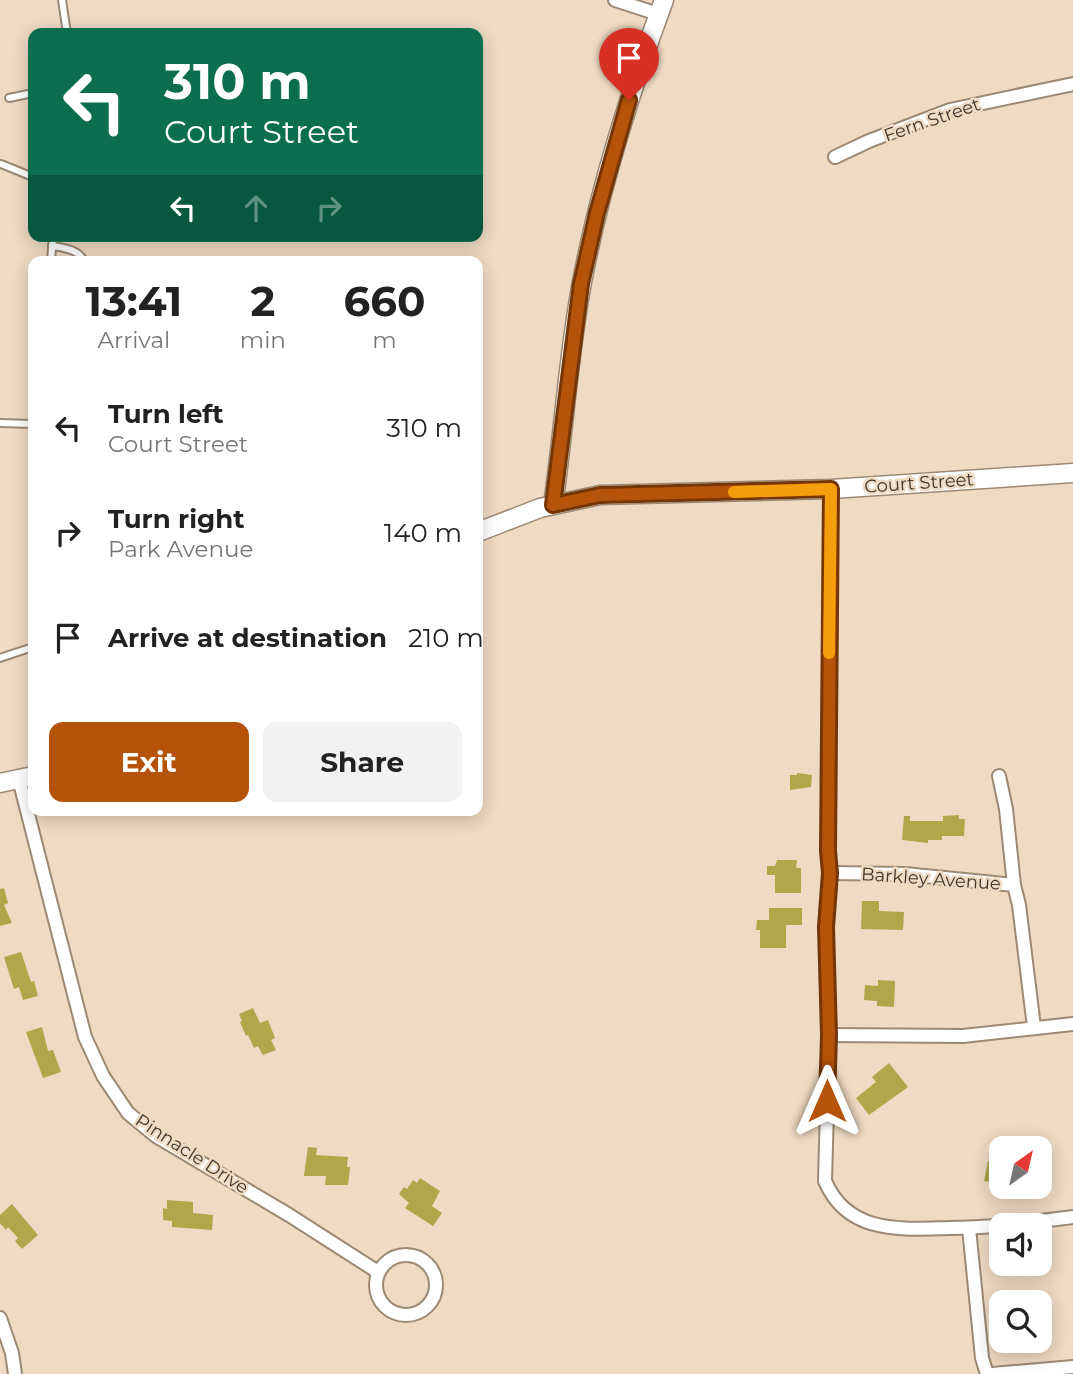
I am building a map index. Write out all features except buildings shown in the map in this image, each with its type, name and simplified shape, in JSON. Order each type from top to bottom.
[{"type":"main road","points":[[553,505],[581,284],[615,147],[661,7]]},
{"type":"main road","name":"Court Street","points":[[483,530],[553,505],[600,495],[831,489],[1073,473]]},
{"type":"main road","points":[[0,783],[26,778]]},
{"type":"street","points":[[615,0],[661,7]]},
{"type":"street","name":"Fern Street","points":[[835,157],[950,110],[1073,84]]},
{"type":"street","points":[[831,489],[830,873],[826,927],[829,1035],[825,1181],[835,1199],[844,1208],[865,1221],[894,1228],[970,1228],[1073,1217]]},
{"type":"street","points":[[999,776],[1006,809],[1014,885]]},
{"type":"street","name":"Pinnacle Drive","points":[[35,816],[85,1037],[103,1076],[128,1113],[156,1136],[378,1272]]},
{"type":"street","name":"Barkley Avenue","points":[[830,873],[905,874],[1014,885],[1019,905],[1034,1027]]},
{"type":"street","points":[[829,1035],[962,1036],[1073,1024]]},
{"type":"street","points":[[970,1228],[982,1358],[986,1374]]},
{"type":"street","points":[[410,1254],[422,1259],[431,1268],[436,1279],[436,1292],[430,1304],[421,1312],[408,1316],[396,1314],[385,1307],[377,1297],[375,1284],[378,1272],[386,1262],[397,1255],[410,1254]]},
{"type":"street","points":[[0,1318],[12,1353],[15,1374]]},
{"type":"street","points":[[992,1374],[1073,1367]]},
{"type":"lane","points":[[62,0],[65,28]]},
{"type":"lane","points":[[9,98],[28,94]]},
{"type":"lane","points":[[1,164],[28,175]]},
{"type":"lane","points":[[51,256],[52,242]]},
{"type":"lane","points":[[52,246],[73,250],[82,256]]},
{"type":"lane","points":[[0,423],[28,424]]},
{"type":"lane","points":[[0,658],[28,649]]},
{"type":"slow traffic","points":[[734,492],[831,489],[829,653]]},
{"type":"route","points":[[629,100],[597,213],[581,284],[553,505],[600,495],[831,489],[830,873],[826,927],[829,1035],[827,1101]]}]
